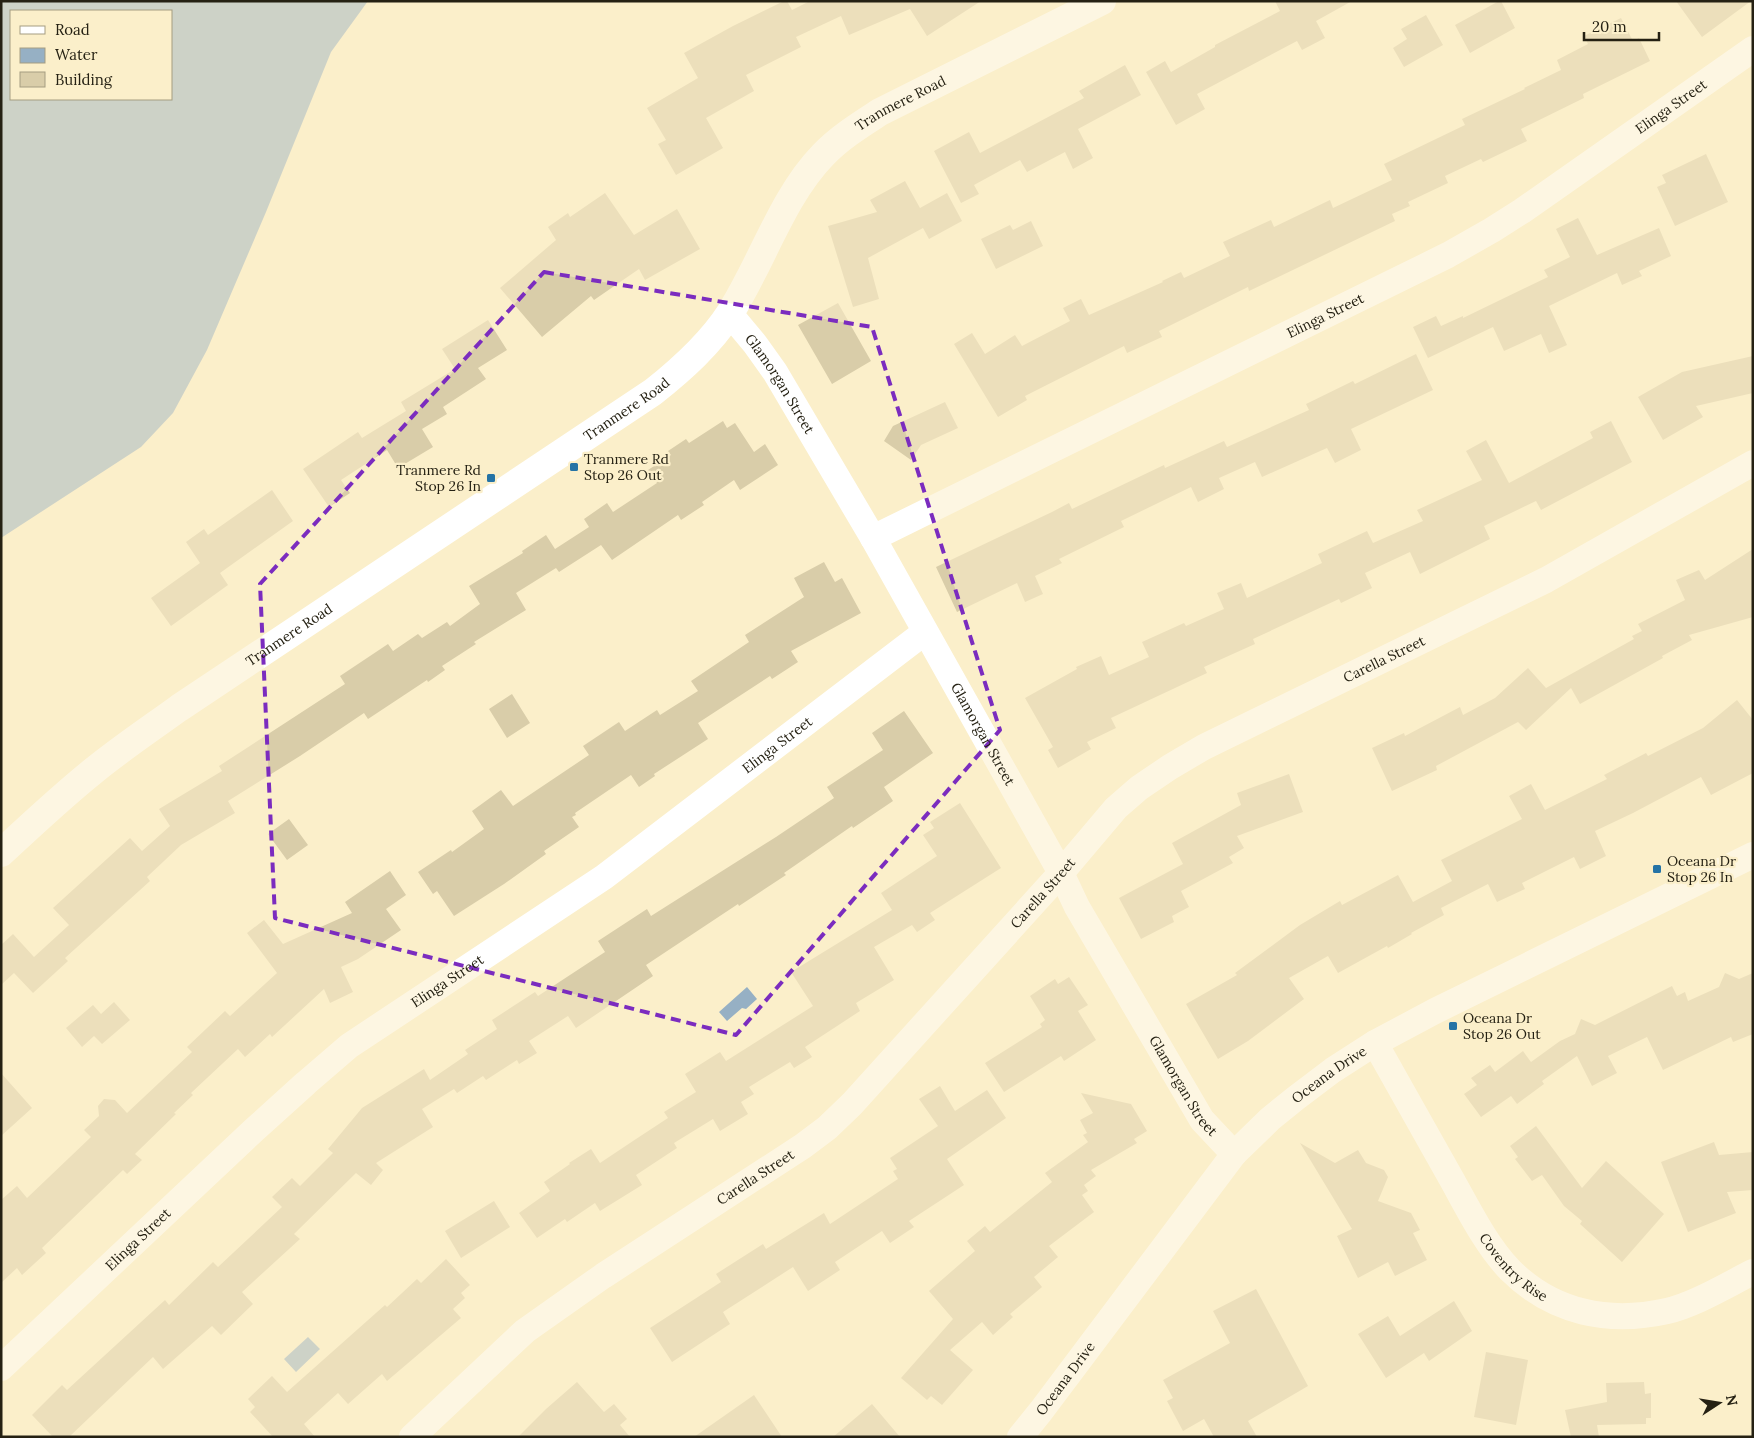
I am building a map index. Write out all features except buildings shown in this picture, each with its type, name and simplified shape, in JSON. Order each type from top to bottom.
[{"type":"street","name":"Tranmere Road","points":[[1,853],[92,772],[129,744],[653,392],[683,368],[707,343],[730,314],[798,186],[822,156],[851,130],[880,112],[1102,1]]},
{"type":"street","name":"Elinga Street","points":[[873,538],[1448,255],[1522,211],[1753,49]]},
{"type":"street","name":"Glamorgan Street","points":[[730,314],[756,344],[775,372],[873,538],[1062,873],[1077,907],[1202,1120],[1234,1154]]},
{"type":"street","name":"Carella Street","points":[[412,1437],[525,1331],[603,1276],[803,1146],[827,1128],[852,1104],[1062,873],[1116,808],[1139,788],[1170,767],[1213,743],[1546,580],[1753,463]]},
{"type":"street","name":"Elinga Street","points":[[1,1368],[254,1130],[349,1046],[604,877],[925,632]]},
{"type":"street","name":"Oceana Drive","points":[[1020,1437],[1234,1154],[1270,1119],[1296,1098],[1333,1070],[1375,1043],[1435,1011],[1753,856]]},
{"type":"street","name":"Coventry Rise","points":[[1375,1043],[1483,1235],[1509,1269],[1534,1291],[1568,1308],[1601,1316],[1634,1317],[1669,1311],[1753,1272]]},
{"type":"highlighted area","points":[[544,272],[872,327],[1000,730],[736,1035],[275,918],[260,584]]},
{"type":"water","points":[[1,1],[368,1],[331,52],[207,350],[173,413],[141,447],[1,538]]},
{"type":"water","points":[[747,987],[757,999],[746,1009],[742,1008],[727,1021],[719,1012]]},
{"type":"water","points":[[308,1337],[320,1349],[296,1372],[284,1359]]},
{"type":"place","name":"Tranmere Rd Stop 26 Out","points":[[574,467]]},
{"type":"place","name":"Tranmere Rd Stop 26 In","points":[[491,478]]},
{"type":"place","name":"Oceana Dr Stop 26 In","points":[[1657,869]]},
{"type":"place","name":"Oceana Dr Stop 26 Out","points":[[1453,1026]]}]
